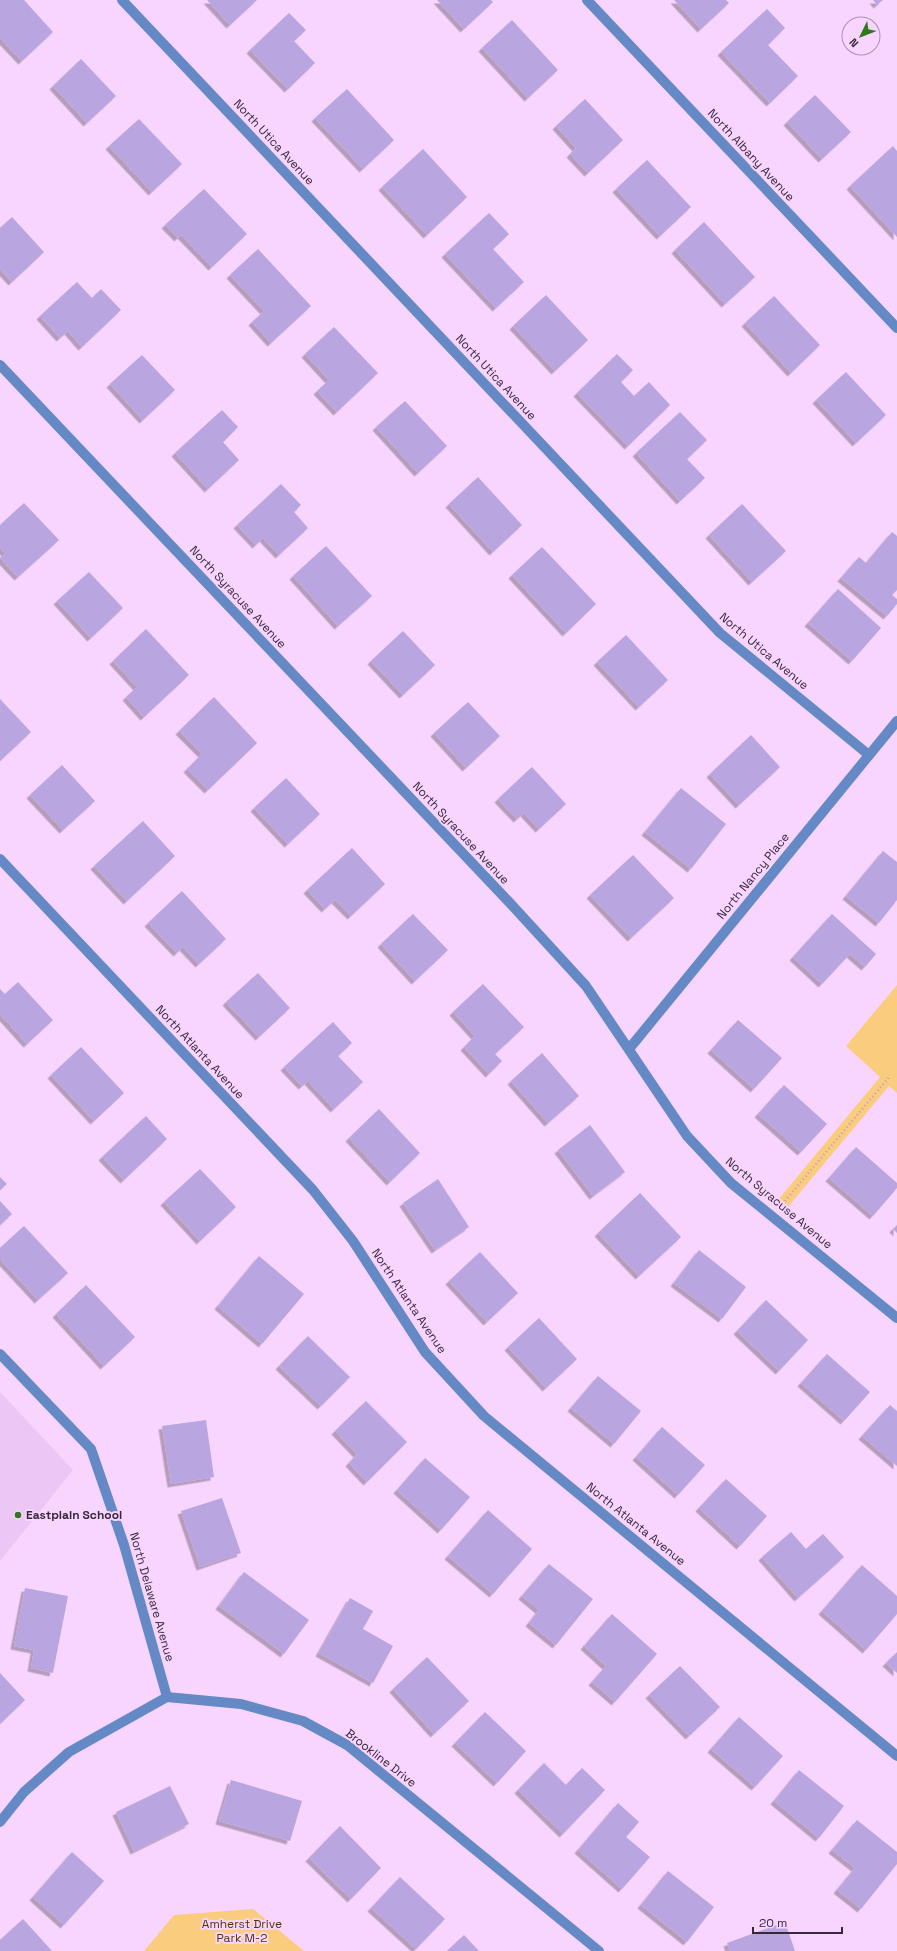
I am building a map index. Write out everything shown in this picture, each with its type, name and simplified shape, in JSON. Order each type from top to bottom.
[{"type":"street","name":"North Utica Avenue","points":[[122,0],[720,634],[869,755]]},
{"type":"street","name":"North Albany Avenue","points":[[587,0],[897,328]]},
{"type":"street","name":"North Syracuse Avenue","points":[[0,365],[509,902],[586,986],[687,1136],[731,1182],[897,1318]]},
{"type":"street","name":"North Nancy Place","points":[[629,1049],[897,720]]},
{"type":"street","name":"North Atlanta Avenue","points":[[0,859],[313,1190],[353,1241],[425,1352],[484,1416],[897,1756]]},
{"type":"street","name":"North Delaware Avenue","points":[[0,1354],[91,1450],[124,1545],[167,1696]]},
{"type":"street","points":[[0,1822],[24,1792],[69,1752],[167,1696]]},
{"type":"street","name":"Brookline Drive","points":[[167,1696],[241,1704],[303,1721],[347,1745],[599,1951]]},
{"type":"path","points":[[773,1216],[890,1076]]},
{"type":"shaded area","name":"Eastplain School","points":[[0,1392],[73,1470],[0,1561]]},
{"type":"green space","points":[[897,985],[897,1093],[889,1086],[787,1208],[778,1200],[880,1077],[846,1046]]},
{"type":"green space","name":"Amherst Drive Park M-2","points":[[253,1909],[304,1951],[144,1951],[174,1915]]},
{"type":"building","points":[[0,0],[24,0],[53,32],[22,61],[0,38]]},
{"type":"building","points":[[207,0],[257,0],[230,25]]},
{"type":"building","points":[[437,0],[491,0],[493,2],[464,29]]},
{"type":"building","points":[[674,0],[726,0],[729,3],[701,29]]},
{"type":"building","points":[[873,0],[883,0],[877,5]]},
{"type":"building","points":[[767,9],[785,28],[768,45],[798,76],[770,103],[721,52]]},
{"type":"building","points":[[289,13],[306,30],[294,41],[315,63],[288,89],[250,50]]},
{"type":"building","points":[[512,20],[558,70],[528,98],[482,48]]},
{"type":"building","points":[[81,59],[116,96],[87,123],[53,86]]},
{"type":"building","points":[[347,89],[394,140],[363,169],[315,118]]},
{"type":"building","points":[[815,95],[851,132],[822,159],[787,122]]},
{"type":"building","points":[[585,99],[623,140],[588,173],[570,154],[576,148],[556,126]]},
{"type":"building","points":[[139,119],[182,164],[152,192],[109,146]]},
{"type":"building","points":[[893,146],[897,151],[897,237],[850,186]]},
{"type":"building","points":[[423,149],[467,197],[427,235],[382,187]]},
{"type":"building","points":[[647,160],[691,207],[660,236],[616,189]]},
{"type":"building","points":[[204,189],[247,234],[212,267],[181,235],[178,238],[165,225]]},
{"type":"building","points":[[489,213],[509,234],[493,249],[524,282],[496,308],[445,254]]},
{"type":"building","points":[[12,217],[44,252],[12,282],[0,269],[0,228]]},
{"type":"building","points":[[704,222],[755,277],[725,304],[675,250]]},
{"type":"building","points":[[258,249],[311,306],[271,343],[252,322],[264,311],[230,275]]},
{"type":"building","points":[[77,282],[92,298],[101,289],[121,310],[82,347],[68,331],[60,338],[40,316]]},
{"type":"building","points":[[546,295],[588,340],[555,371],[513,326]]},
{"type":"building","points":[[774,296],[820,345],[791,373],[745,323]]},
{"type":"building","points":[[334,327],[378,373],[337,412],[317,391],[329,380],[305,354]]},
{"type":"building","points":[[617,354],[633,370],[621,382],[634,396],[649,382],[670,405],[628,446],[577,393]]},
{"type":"building","points":[[142,355],[175,390],[143,420],[110,384]]},
{"type":"building","points":[[846,372],[886,415],[856,443],[816,400]]},
{"type":"building","points":[[405,401],[447,446],[418,473],[376,427]]},
{"type":"building","points":[[222,410],[238,427],[223,442],[239,460],[208,489],[175,453]]},
{"type":"building","points":[[680,412],[707,440],[687,459],[705,478],[680,501],[636,453]]},
{"type":"building","points":[[478,477],[522,525],[493,552],[449,504]]},
{"type":"building","points":[[281,484],[301,505],[294,512],[308,528],[279,555],[263,538],[256,545],[237,525]]},
{"type":"building","points":[[24,503],[59,540],[18,577],[0,558],[5,553],[0,547],[0,525]]},
{"type":"building","points":[[742,504],[786,551],[752,582],[709,535]]},
{"type":"building","points":[[892,532],[897,536],[897,590],[892,595],[897,599],[897,604],[887,616],[841,578],[859,557],[866,563]]},
{"type":"building","points":[[326,546],[372,596],[338,626],[293,576]]},
{"type":"building","points":[[542,547],[596,604],[566,633],[512,575]]},
{"type":"building","points":[[89,572],[123,608],[91,638],[57,601]]},
{"type":"building","points":[[838,589],[881,628],[852,661],[808,623]]},
{"type":"building","points":[[146,629],[189,675],[144,717],[126,697],[137,687],[113,661]]},
{"type":"building","points":[[403,631],[435,665],[403,695],[371,661]]},
{"type":"building","points":[[626,635],[668,680],[639,707],[597,662]]},
{"type":"building","points":[[214,697],[257,743],[208,790],[187,769],[202,754],[179,731]]},
{"type":"building","points":[[0,699],[31,732],[0,761]]},
{"type":"building","points":[[468,702],[500,736],[466,768],[434,733]]},
{"type":"building","points":[[751,735],[780,767],[739,805],[710,774]]},
{"type":"building","points":[[62,765],[95,801],[63,830],[30,795]]},
{"type":"building","points":[[532,767],[566,804],[539,829],[524,813],[517,819],[498,799]]},
{"type":"building","points":[[286,778],[320,814],[288,844],[254,808]]},
{"type":"building","points":[[681,788],[726,824],[691,869],[645,832]]},
{"type":"building","points":[[143,821],[175,856],[127,901],[94,866]]},
{"type":"building","points":[[352,848],[385,884],[351,916],[335,900],[325,909],[307,890]]},
{"type":"building","points":[[883,851],[897,862],[897,900],[879,923],[846,896]]},
{"type":"building","points":[[633,855],[674,898],[631,938],[590,895]]},
{"type":"building","points":[[182,891],[226,939],[199,964],[183,947],[177,953],[148,923]]},
{"type":"building","points":[[413,914],[448,950],[415,981],[381,944]]},
{"type":"building","points":[[832,914],[876,954],[865,967],[850,954],[822,984],[793,957]]},
{"type":"building","points":[[258,973],[290,1008],[259,1037],[226,1002]]},
{"type":"building","points":[[18,982],[53,1020],[27,1044],[0,1014],[0,989],[5,994]]},
{"type":"building","points":[[483,984],[524,1027],[495,1054],[502,1061],[489,1074],[464,1047],[475,1036],[453,1012]]},
{"type":"building","points":[[738,1020],[782,1058],[754,1089],[711,1050]]},
{"type":"building","points":[[333,1022],[352,1043],[338,1056],[363,1082],[334,1109],[308,1081],[302,1086],[284,1067]]},
{"type":"building","points":[[81,1047],[124,1093],[94,1121],[51,1075]]},
{"type":"building","points":[[542,1053],[579,1096],[548,1123],[511,1081]]},
{"type":"building","points":[[784,1085],[827,1124],[801,1152],[758,1114]]},
{"type":"building","points":[[379,1109],[420,1153],[390,1182],[349,1138]]},
{"type":"building","points":[[146,1116],[167,1139],[124,1180],[102,1157]]},
{"type":"building","points":[[590,1125],[625,1172],[593,1196],[558,1150]]},
{"type":"building","points":[[856,1147],[897,1183],[897,1188],[873,1216],[829,1178]]},
{"type":"building","points":[[200,1169],[236,1207],[200,1241],[164,1202]]},
{"type":"building","points":[[0,1177],[7,1184],[0,1190]]},
{"type":"building","points":[[438,1179],[469,1227],[435,1250],[403,1203]]},
{"type":"building","points":[[640,1193],[681,1237],[639,1276],[598,1233]]},
{"type":"building","points":[[0,1201],[12,1214],[0,1225]]},
{"type":"building","points":[[897,1225],[897,1233],[893,1229]]},
{"type":"building","points":[[24,1226],[68,1273],[38,1300],[0,1259],[0,1248]]},
{"type":"building","points":[[699,1250],[746,1287],[722,1319],[674,1283]]},
{"type":"building","points":[[480,1252],[518,1293],[487,1322],[449,1281]]},
{"type":"building","points":[[259,1256],[304,1294],[262,1344],[218,1306]]},
{"type":"building","points":[[86,1285],[135,1337],[104,1366],[56,1314]]},
{"type":"building","points":[[766,1300],[808,1340],[779,1371],[737,1331]]},
{"type":"building","points":[[539,1318],[577,1359],[546,1388],[508,1347]]},
{"type":"building","points":[[308,1336],[350,1377],[321,1406],[279,1366]]},
{"type":"building","points":[[827,1354],[870,1392],[844,1421],[801,1383]]},
{"type":"building","points":[[598,1376],[641,1411],[614,1444],[571,1408]]},
{"type":"building","points":[[366,1401],[407,1442],[367,1482],[349,1463],[357,1454],[335,1431]]},
{"type":"building","points":[[890,1405],[897,1411],[897,1466],[862,1436]]},
{"type":"building","points":[[206,1420],[214,1477],[171,1484],[162,1426]]},
{"type":"building","points":[[662,1427],[705,1465],[678,1495],[636,1457]]},
{"type":"building","points":[[425,1458],[470,1497],[441,1530],[397,1490]]},
{"type":"building","points":[[726,1479],[767,1516],[740,1546],[699,1508]]},
{"type":"building","points":[[222,1498],[241,1553],[200,1567],[181,1511]]},
{"type":"building","points":[[488,1510],[532,1549],[493,1594],[448,1556]]},
{"type":"building","points":[[791,1532],[806,1549],[823,1534],[844,1557],[798,1598],[762,1557]]},
{"type":"building","points":[[549,1564],[593,1599],[556,1645],[529,1623],[539,1610],[522,1596]]},
{"type":"building","points":[[862,1565],[897,1596],[897,1614],[866,1650],[822,1611]]},
{"type":"building","points":[[244,1572],[309,1620],[284,1654],[219,1606]]},
{"type":"building","points":[[25,1588],[68,1596],[53,1673],[31,1668],[34,1650],[14,1646]]},
{"type":"building","points":[[350,1598],[373,1611],[363,1629],[393,1646],[373,1683],[319,1653]]},
{"type":"building","points":[[612,1614],[657,1654],[615,1702],[592,1682],[606,1666],[584,1646]]},
{"type":"building","points":[[897,1652],[897,1673],[886,1663]]},
{"type":"building","points":[[427,1657],[469,1701],[434,1734],[393,1689]]},
{"type":"building","points":[[680,1666],[720,1707],[689,1736],[649,1695]]},
{"type":"building","points":[[0,1673],[25,1700],[0,1724]]},
{"type":"building","points":[[485,1712],[526,1751],[497,1783],[455,1743]]},
{"type":"building","points":[[739,1717],[783,1756],[755,1787],[711,1749]]},
{"type":"building","points":[[544,1763],[566,1785],[582,1768],[605,1790],[563,1834],[518,1790]]},
{"type":"building","points":[[799,1770],[844,1806],[819,1838],[774,1801]]},
{"type":"building","points":[[231,1780],[302,1801],[290,1841],[219,1821]]},
{"type":"building","points":[[170,1786],[189,1824],[134,1851],[116,1812]]},
{"type":"building","points":[[618,1803],[639,1822],[626,1837],[650,1857],[622,1889],[578,1850]]},
{"type":"building","points":[[857,1820],[897,1852],[897,1864],[861,1909],[837,1890],[855,1868],[832,1850]]},
{"type":"building","points":[[340,1826],[381,1868],[351,1899],[309,1858]]},
{"type":"building","points":[[72,1852],[104,1881],[64,1925],[33,1897]]},
{"type":"building","points":[[668,1871],[714,1907],[687,1942],[641,1905]]},
{"type":"building","points":[[400,1877],[445,1919],[416,1949],[371,1908]]},
{"type":"building","points":[[23,1919],[52,1951],[0,1951],[0,1940]]},
{"type":"building","points":[[785,1922],[795,1951],[730,1951],[727,1943]]},
{"type":"building","points":[[464,1935],[479,1951],[447,1951]]},
{"type":"place","name":"Eastplain School","points":[[18,1515]]}]
